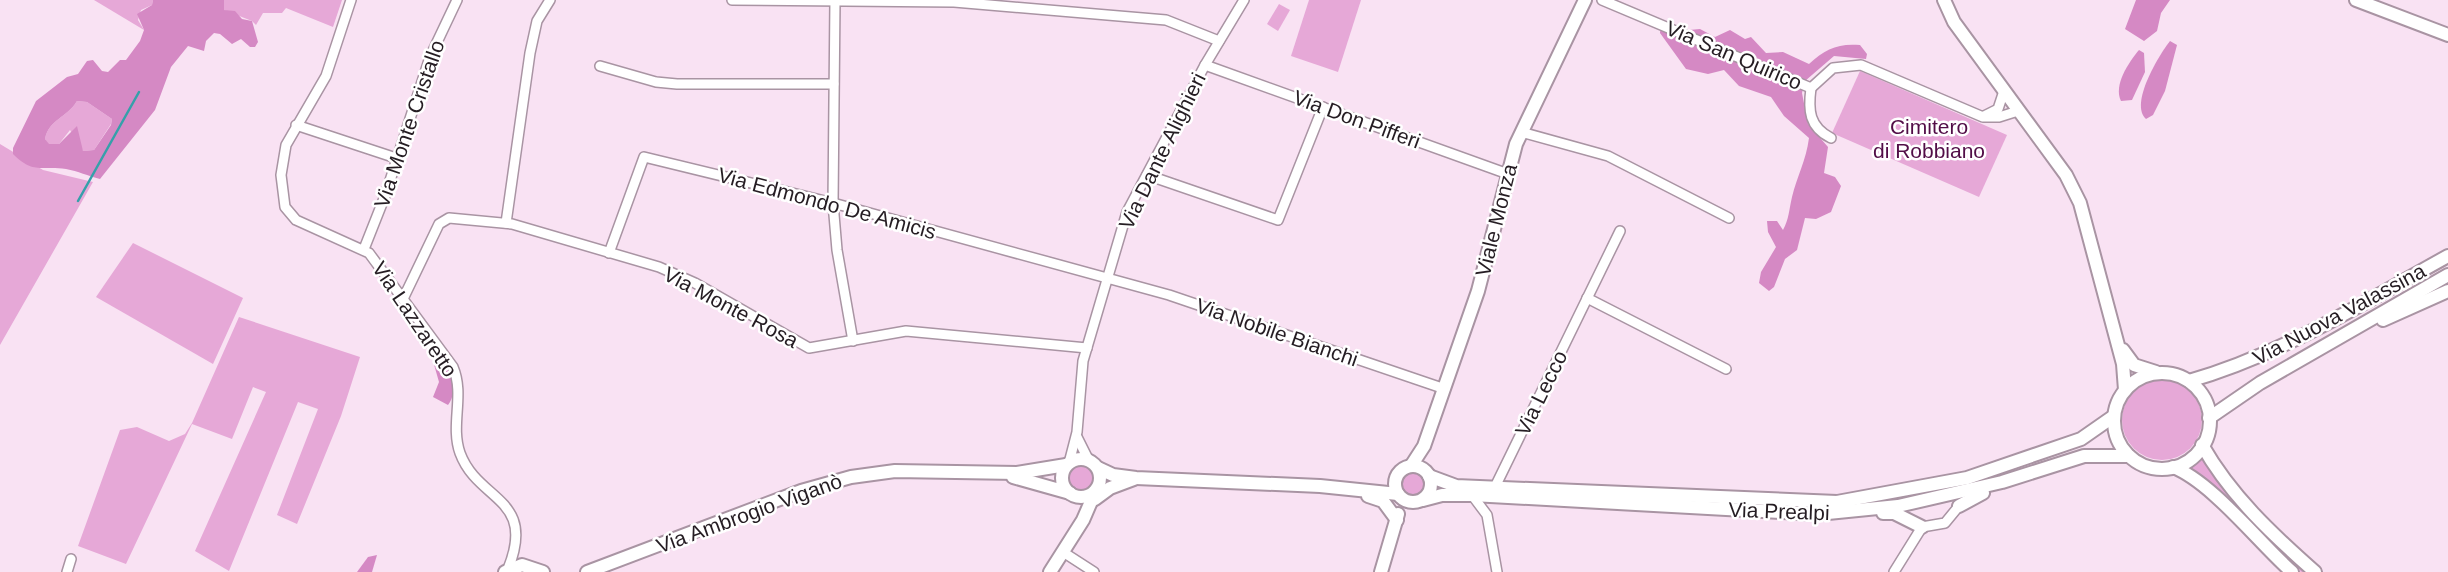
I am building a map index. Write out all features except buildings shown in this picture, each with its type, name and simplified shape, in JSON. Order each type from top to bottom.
[{"type":"main road","name":"Viale Monza","points":[[1411,466],[1424,446],[1478,291],[1521,132],[1585,0]]},
{"type":"main road","points":[[1944,0],[1954,23],[2066,176],[2080,203],[2123,364],[2124,390],[2114,416],[2115,431],[2129,456],[2154,468],[2173,467],[2190,459],[2202,445],[2210,418],[2207,404],[2189,381],[2134,365],[2116,337]]},
{"type":"main road","points":[[2356,0],[2448,35]]},
{"type":"main road","name":"Via Nuova Valassina","points":[[2189,381],[2259,358],[2448,256]]},
{"type":"main road","name":"Via Nuova Valassina","points":[[2210,418],[2236,397],[2448,275]]},
{"type":"main road","points":[[2349,332],[2448,291]]},
{"type":"main road","points":[[2124,390],[2140,378],[2159,373]]},
{"type":"main road","name":"Via Prealpi","points":[[1418,501],[1442,495],[1494,492],[1837,502],[1967,478],[2081,439],[2114,416]]},
{"type":"main road","points":[[2202,445],[2232,491],[2315,572]]},
{"type":"main road","name":"Viale Monza","points":[[1424,446],[1428,473]]},
{"type":"main road","name":"Via Prealpi","points":[[1428,473],[1456,486],[1494,492],[1762,513],[1858,511],[1898,506],[2002,482],[2084,456],[2129,456]]},
{"type":"main road","points":[[1083,520],[1073,494],[1062,477],[1068,464],[1078,458],[1113,475],[1136,478],[1325,487],[1399,495],[1418,501]]},
{"type":"main road","points":[[1050,572],[1083,520],[1098,487],[1093,463]]},
{"type":"main road","name":"Via Ambrogio Viganò","points":[[588,572],[828,482],[895,471],[1046,471],[1068,464]]},
{"type":"main road","points":[[1325,487],[1372,485],[1411,466],[1428,473],[1431,489],[1397,523]]},
{"type":"main road","points":[[2173,467],[2185,472],[2206,489],[2292,572]]},
{"type":"main road","name":"Via Ambrogio Viganò","points":[[996,473],[1073,494]]},
{"type":"main road","points":[[1381,572],[1397,523],[1399,495],[1395,485],[1399,473]]},
{"type":"main road","points":[[1073,494],[1087,496],[1098,487],[1136,478]]},
{"type":"main road","points":[[1090,505],[1102,492],[1136,478]]},
{"type":"main road","points":[[1959,506],[2002,482]]},
{"type":"main road","points":[[1325,487],[1338,493],[1377,497],[1387,505],[1397,523]]},
{"type":"main road","points":[[1858,511],[1894,513],[1922,527]]},
{"type":"main road","points":[[506,571],[529,565],[544,572]]},
{"type":"street","points":[[351,0],[326,76],[296,125],[396,159]]},
{"type":"street","name":"Via Monte Cristallo","points":[[364,249],[430,57],[457,0]]},
{"type":"street","points":[[506,223],[530,53],[537,21],[550,0]]},
{"type":"street","points":[[732,0],[954,2],[1166,20],[1219,41]]},
{"type":"street","name":"Via Dante Alighieri","points":[[1093,463],[1078,443],[1081,371],[1127,212],[1205,65],[1244,0]]},
{"type":"street","name":"Via San Quirico","points":[[1602,0],[1811,88],[1833,68],[1861,65],[1983,117]]},
{"type":"street","points":[[835,1],[833,203],[837,250],[853,341]]},
{"type":"street","name":"Via Don Pifferi","points":[[1205,65],[1508,174]]},
{"type":"street","points":[[600,66],[647,80],[677,84],[834,84]]},
{"type":"street","points":[[1811,88],[1812,120],[1823,134],[1831,138]]},
{"type":"street","points":[[1983,117],[1998,109],[2004,91]]},
{"type":"street","points":[[1147,175],[1278,220],[1323,107]]},
{"type":"street","points":[[1983,117],[1998,117],[2018,111]]},
{"type":"street","name":"Via Lazzaretto","points":[[296,125],[282,162],[284,202],[289,214],[314,229],[364,249],[453,367],[459,386],[459,451],[468,466],[510,510],[520,554],[529,565]]},
{"type":"street","points":[[1521,132],[1608,156],[1729,218]]},
{"type":"street","name":"Via Edmondo De Amicis","points":[[609,253],[645,157],[833,203],[1108,278]]},
{"type":"street","name":"Via Monte Rosa","points":[[403,299],[443,219],[506,223],[659,267],[695,283],[803,347],[820,348],[906,331],[1087,348]]},
{"type":"street","name":"Via Lecco","points":[[1487,515],[1494,492],[1620,231]]},
{"type":"street","name":"Via Nobile Bianchi","points":[[1108,278],[1170,295],[1445,389]]},
{"type":"street","points":[[1587,298],[1727,369]]},
{"type":"street","name":"Via Dante Alighieri","points":[[1068,464],[1077,432]]},
{"type":"street","points":[[1472,495],[1487,515],[1497,572]]},
{"type":"street","points":[[1894,572],[1922,527],[1949,521],[1959,506]]},
{"type":"street","name":"Via Lazzaretto","points":[[506,571],[515,539]]},
{"type":"street","points":[[1063,552],[1094,572]]},
{"type":"street","points":[[67,572],[71,559]]},
{"type":"green space","points":[[94,0],[153,0],[152,5],[141,10],[138,20],[144,30]]},
{"type":"green space","points":[[224,0],[342,0],[333,27],[286,8],[282,13],[263,13],[256,25],[224,10]]},
{"type":"green space","points":[[1309,0],[1361,0],[1338,72],[1291,56]]},
{"type":"green space","points":[[1279,4],[1290,10],[1278,31],[1267,24]]},
{"type":"green space","name":"Cimitero di Robbiano","points":[[1860,71],[2007,135],[1979,197],[1832,133]]},
{"type":"green space","points":[[77,101],[87,102],[112,119],[94,150],[83,151],[70,130],[59,144],[48,144],[45,139],[50,127]]},
{"type":"green space","points":[[0,144],[43,170],[93,182],[0,345]]},
{"type":"green space","points":[[133,243],[243,298],[213,364],[96,297]]},
{"type":"green space","points":[[239,317],[360,357],[341,416],[297,524],[277,515],[318,409],[298,402],[229,571],[195,551],[266,392],[253,387],[232,439],[192,424],[126,564],[78,546],[120,430],[137,427],[169,441],[185,434]]},
{"type":"green space","points":[[2162,380],[2177,383],[2190,392],[2199,405],[2202,420],[2199,435],[2190,448],[2177,457],[2162,460],[2147,457],[2134,448],[2125,435],[2122,420],[2125,405],[2134,392],[2147,383]]},
{"type":"green space","points":[[2199,455],[2227,495],[2310,572],[2301,572],[2187,466]]},
{"type":"green space","points":[[1081,464],[1091,468],[1095,478],[1091,488],[1081,492],[1071,488],[1067,478],[1071,468]]},
{"type":"green space","points":[[1414,469],[1420,470],[1428,478],[1428,490],[1420,498],[1414,499],[1408,498],[1400,490],[1399,484],[1400,478],[1408,470]]},
{"type":"shaded area","points":[[153,0],[224,0],[224,10],[235,11],[242,19],[252,21],[258,42],[255,47],[250,47],[241,39],[232,44],[220,34],[214,33],[206,41],[204,51],[188,46],[171,67],[155,110],[100,179],[66,169],[33,167],[20,161],[13,154],[13,148],[36,101],[67,77],[78,74],[87,61],[93,60],[102,71],[108,72],[120,60],[126,60],[140,41],[144,30],[137,14],[152,5]],"holes":[[[77,101],[87,102],[112,119],[111,125],[94,150],[83,151],[77,126],[59,144],[49,144],[45,139],[50,127]]]},
{"type":"shaded area","points":[[2136,0],[2170,0],[2161,13],[2157,31],[2144,41],[2125,29]]},
{"type":"shaded area","points":[[1661,22],[1667,22],[1678,31],[1700,29],[1715,37],[1730,30],[1745,39],[1751,37],[1766,53],[1783,52],[1809,64],[1821,54],[1838,46],[1860,45],[1867,54],[1866,59],[1834,56],[1805,81],[1802,93],[1808,124],[1828,147],[1824,173],[1835,177],[1841,186],[1831,212],[1816,219],[1805,218],[1797,250],[1785,259],[1774,287],[1769,291],[1759,283],[1761,272],[1776,247],[1768,232],[1767,221],[1777,221],[1783,230],[1809,138],[1784,116],[1771,97],[1739,86],[1724,70],[1708,74],[1686,69],[1660,33]]},
{"type":"shaded area","points":[[2170,41],[2177,45],[2165,91],[2153,115],[2146,119],[2142,112],[2143,91],[2153,68]]},
{"type":"shaded area","points":[[2139,50],[2144,53],[2145,72],[2132,100],[2121,101],[2121,81]]},
{"type":"shaded area","points":[[434,356],[440,356],[452,380],[453,393],[448,405],[433,397],[439,382]]},
{"type":"shaded area","points":[[377,555],[372,572],[357,572],[368,557]]},
{"type":"waterway","points":[[78,201],[139,92]]}]
